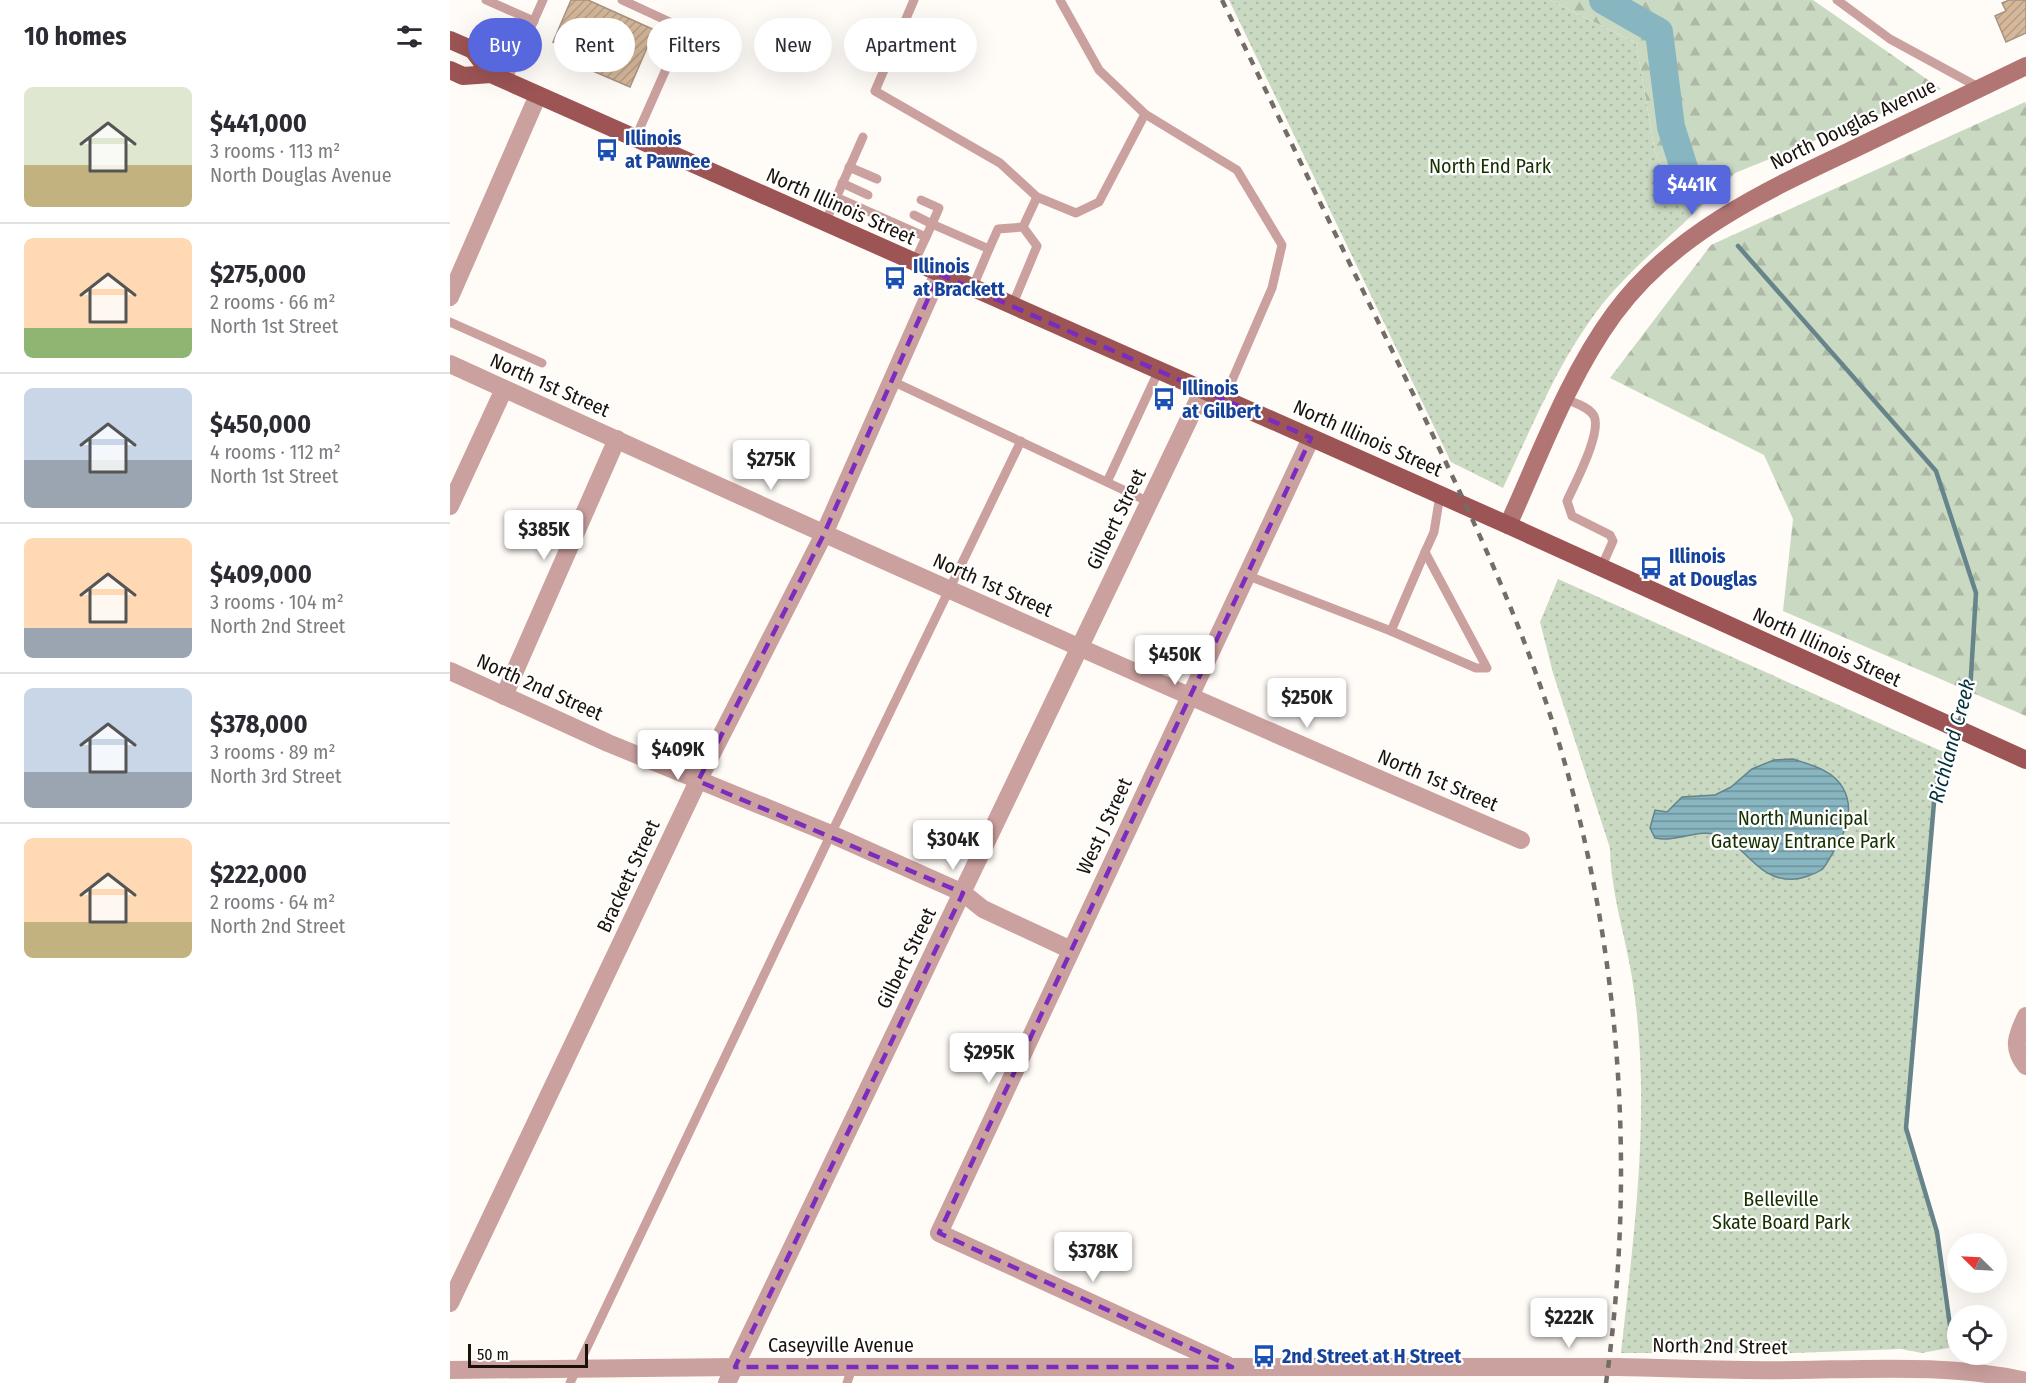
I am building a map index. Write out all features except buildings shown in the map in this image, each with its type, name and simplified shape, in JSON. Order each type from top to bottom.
[{"type":"main road","name":"North Illinois Street","points":[[450,40],[473,50],[499,78]]},
{"type":"main road","name":"North Illinois Street","points":[[450,70],[463,76],[499,78],[538,95],[1508,525],[1915,712],[2025,760]]},
{"type":"street","name":"North Douglas Avenue","points":[[1508,525],[1566,399],[1613,315],[1658,267],[1704,230],[1752,198],[2026,66]]},
{"type":"street","points":[[450,297],[538,95]]},
{"type":"street","name":"Brackett Street","points":[[450,1303],[698,781],[823,536],[939,274]]},
{"type":"street","name":"North 1st Street","points":[[450,364],[823,536],[1189,698],[1521,840]]},
{"type":"street","points":[[450,506],[504,389]]},
{"type":"street","name":"Gilbert Street","points":[[731,1375],[1203,390]]},
{"type":"street","name":"West J Street","points":[[1228,1375],[939,1233],[1311,438]]},
{"type":"street","points":[[504,696],[618,440]]},
{"type":"street","name":"North 2nd Street","points":[[450,671],[698,781],[831,834],[963,893],[983,909],[1071,950]]},
{"type":"street","points":[[2022,1062],[2016,1047],[2018,1034],[2026,1016]]},
{"type":"street","name":"North 2nd Street","points":[[1228,1375],[1618,1366],[1747,1371],[1906,1369],[1984,1372],[2026,1381]]},
{"type":"street","name":"Caseyville Avenue","points":[[450,1370],[573,1376],[1228,1375]]},
{"type":"lane","points":[[486,0],[527,18]]},
{"type":"lane","points":[[535,18],[543,0]]},
{"type":"lane","points":[[622,0],[672,23],[677,29],[678,42],[635,139]]},
{"type":"lane","points":[[914,0],[875,91],[1000,163],[1037,197],[1076,213],[1099,202],[1145,114]]},
{"type":"lane","points":[[1060,0],[1099,70],[1145,114],[1237,170],[1282,245],[1272,288],[1224,399]]},
{"type":"lane","points":[[1837,0],[1890,39],[1980,88]]},
{"type":"lane","points":[[499,78],[503,72]]},
{"type":"lane","points":[[825,223],[863,137]]},
{"type":"lane","points":[[849,167],[877,180]]},
{"type":"lane","points":[[843,183],[868,195]]},
{"type":"lane","points":[[836,197],[926,237]]},
{"type":"lane","points":[[1023,227],[1037,197]]},
{"type":"lane","points":[[914,263],[939,208],[921,200]]},
{"type":"lane","points":[[914,216],[989,249]]},
{"type":"lane","points":[[972,289],[998,229],[1023,227]]},
{"type":"lane","points":[[1012,306],[1037,246],[1023,227]]},
{"type":"lane","points":[[450,322],[542,363]]},
{"type":"lane","points":[[1107,482],[1159,370]]},
{"type":"lane","points":[[892,381],[1149,502]]},
{"type":"lane","points":[[1566,399],[1587,409],[1594,416],[1597,430],[1567,501],[1572,516],[1610,535],[1613,541],[1601,568]]},
{"type":"lane","points":[[573,1376],[1021,441]]},
{"type":"lane","points":[[1391,631],[1434,532],[1440,495]]},
{"type":"lane","points":[[1246,575],[1391,631],[1476,668],[1487,668],[1425,552]]},
{"type":"highlighted area","points":[[939,274],[1311,438],[939,1233],[1232,1367],[735,1367],[963,893],[698,781],[823,536]]},
{"type":"green space","name":"North End Park","points":[[1229,0],[1550,0],[1636,43],[1655,152],[1687,220],[1618,287],[1583,331],[1546,397],[1503,488],[1451,462]]},
{"type":"green space","points":[[1550,0],[1813,0],[1941,89],[1735,173],[1687,220],[1655,152],[1636,43]]},
{"type":"green space","points":[[2025,102],[2026,716],[1783,611],[1793,519],[1764,455],[1610,378],[1711,245]]},
{"type":"green space","points":[[1558,579],[1948,754],[1935,791],[1906,1128],[1937,1233],[1947,1305],[1947,1348],[1922,1353],[1901,1349],[1794,1353],[1621,1353],[1639,1172],[1641,1082],[1639,1036],[1631,973],[1613,884],[1610,848],[1553,673],[1540,622]]},
{"type":"water","points":[[1793,759],[1828,772],[1839,782],[1847,797],[1848,814],[1844,832],[1825,866],[1818,872],[1795,879],[1783,879],[1772,875],[1754,863],[1730,841],[1714,834],[1705,833],[1672,839],[1655,838],[1650,828],[1655,810],[1667,812],[1682,797],[1715,795],[1731,787],[1752,769],[1774,760]]},
{"type":"waterway","name":"Richland Creek","points":[[1603,0],[1659,32],[1671,127],[1691,190]]},
{"type":"waterway","name":"Richland Creek","points":[[1738,246],[1936,471],[1976,593],[1970,692],[1958,725]]},
{"type":"waterway","name":"Richland Creek","points":[[1947,1305],[1937,1232],[1906,1128],[1935,791],[1955,733]]},
{"type":"railway","points":[[1222,0],[1470,514],[1529,654],[1561,750],[1598,905],[1610,984],[1617,1064],[1621,1144],[1620,1224],[1615,1304],[1606,1383]]},
{"type":"place","name":"Illinois at Pawnee","points":[[607,150]]},
{"type":"place","name":"Illinois at Brackett","points":[[895,278]]},
{"type":"place","name":"Illinois at Gilbert","points":[[1164,399]]},
{"type":"place","name":"Illinois at Douglas","points":[[1651,568]]},
{"type":"place","name":"2nd Street at H Street","points":[[1264,1356]]},
{"type":"park label","name":"North Municipal Gateway Entrance Park","points":[[1803,830]]},
{"type":"park label","name":"Belleville Skate Board Park","points":[[1781,1210]]}]
